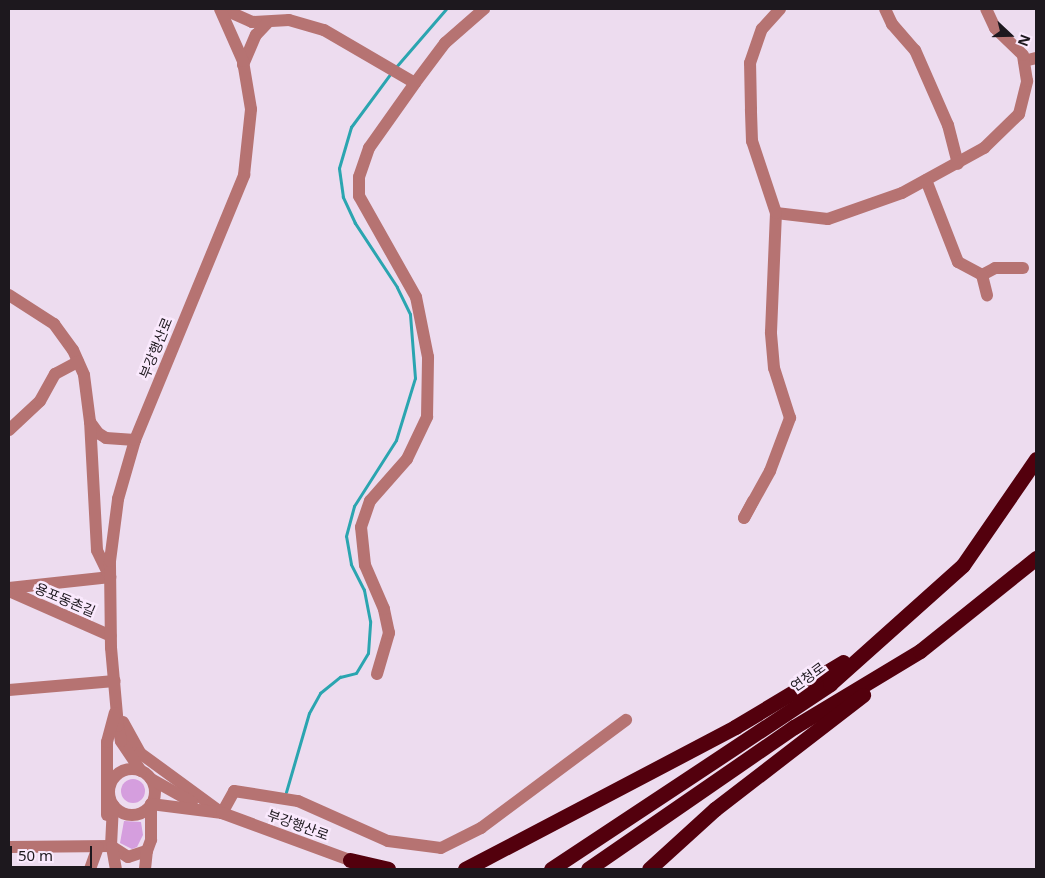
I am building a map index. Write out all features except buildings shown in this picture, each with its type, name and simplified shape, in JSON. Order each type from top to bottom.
[{"type":"highway","name":"연청로","points":[[551,869],[830,684],[963,565],[1036,459]]},
{"type":"highway","points":[[649,869],[714,808],[920,651],[1036,558]]},
{"type":"highway","points":[[465,869],[735,727],[888,632]]},
{"type":"highway","points":[[588,869],[794,727],[920,651]]},
{"type":"highway","points":[[350,860],[364,869]]},
{"type":"highway","points":[[350,860],[388,869]]},
{"type":"street","points":[[222,9],[236,18],[267,23],[289,20],[324,30],[412,82]]},
{"type":"street","name":"부강행산로","points":[[116,709],[111,636],[110,577],[118,499],[135,440],[244,175],[251,109],[243,65],[222,9]]},
{"type":"street","points":[[377,674],[389,633],[384,609],[365,565],[361,527],[370,501],[407,459],[427,417],[428,357],[416,296],[359,196],[359,177],[369,148],[412,82],[445,43],[484,9]]},
{"type":"street","points":[[753,501],[744,518],[770,471],[790,418],[774,368],[771,332],[776,213],[752,141],[750,63],[762,28],[780,9]]},
{"type":"street","points":[[885,9],[892,24],[914,50],[948,125],[958,164]]},
{"type":"street","points":[[776,213],[828,219],[926,180],[984,148],[1019,114],[1030,59],[1023,55],[995,28],[986,9]]},
{"type":"street","points":[[243,65],[256,35],[267,23]]},
{"type":"street","points":[[926,180],[958,262],[982,274]]},
{"type":"street","points":[[982,274],[995,268],[1023,268]]},
{"type":"street","points":[[982,274],[987,295]]},
{"type":"street","points":[[9,295],[54,324],[84,374],[90,422],[97,550],[110,577],[9,589]]},
{"type":"street","points":[[9,430],[40,401],[55,374],[78,362]]},
{"type":"street","points":[[90,422],[106,438],[135,440]]},
{"type":"street","name":"용포동촌길","points":[[9,589],[111,636]]},
{"type":"street","points":[[9,690],[115,680]]},
{"type":"street","points":[[116,709],[121,741],[146,775]]},
{"type":"street","points":[[90,869],[105,847],[113,805],[109,792],[112,780],[116,709]]},
{"type":"street","points":[[116,709],[140,752],[216,812]]},
{"type":"street","points":[[116,709],[107,742],[104,792],[105,847],[116,869]]},
{"type":"street","points":[[216,812],[234,791],[289,800],[388,841],[441,848],[481,828],[626,720]]},
{"type":"street","points":[[112,780],[128,769],[146,775],[216,812]]},
{"type":"street","name":"부강행산로","points":[[146,775],[154,792],[151,804],[151,831]]},
{"type":"street","points":[[113,805],[129,815],[142,812],[151,804]]},
{"type":"street","name":"부강행산로","points":[[151,804],[216,812],[375,869]]},
{"type":"street","name":"부강행산로","points":[[145,869],[151,831],[156,817],[168,812],[216,812]]},
{"type":"street","points":[[9,847],[105,847],[128,857],[147,851]]},
{"type":"shaded area","points":[[133,779],[142,782],[145,791],[142,800],[133,803],[124,800],[121,791],[124,782]]},
{"type":"shaded area","points":[[124,821],[141,822],[143,835],[137,847],[132,849],[120,843]]},
{"type":"waterway","points":[[395,68],[446,9]]},
{"type":"waterway","points":[[286,792],[309,713],[320,693],[340,677],[356,673],[368,653],[370,621],[364,590],[351,564],[346,536],[354,506],[396,440],[415,378],[410,314],[397,287],[355,223],[343,197],[339,168],[351,127],[391,73]]}]
